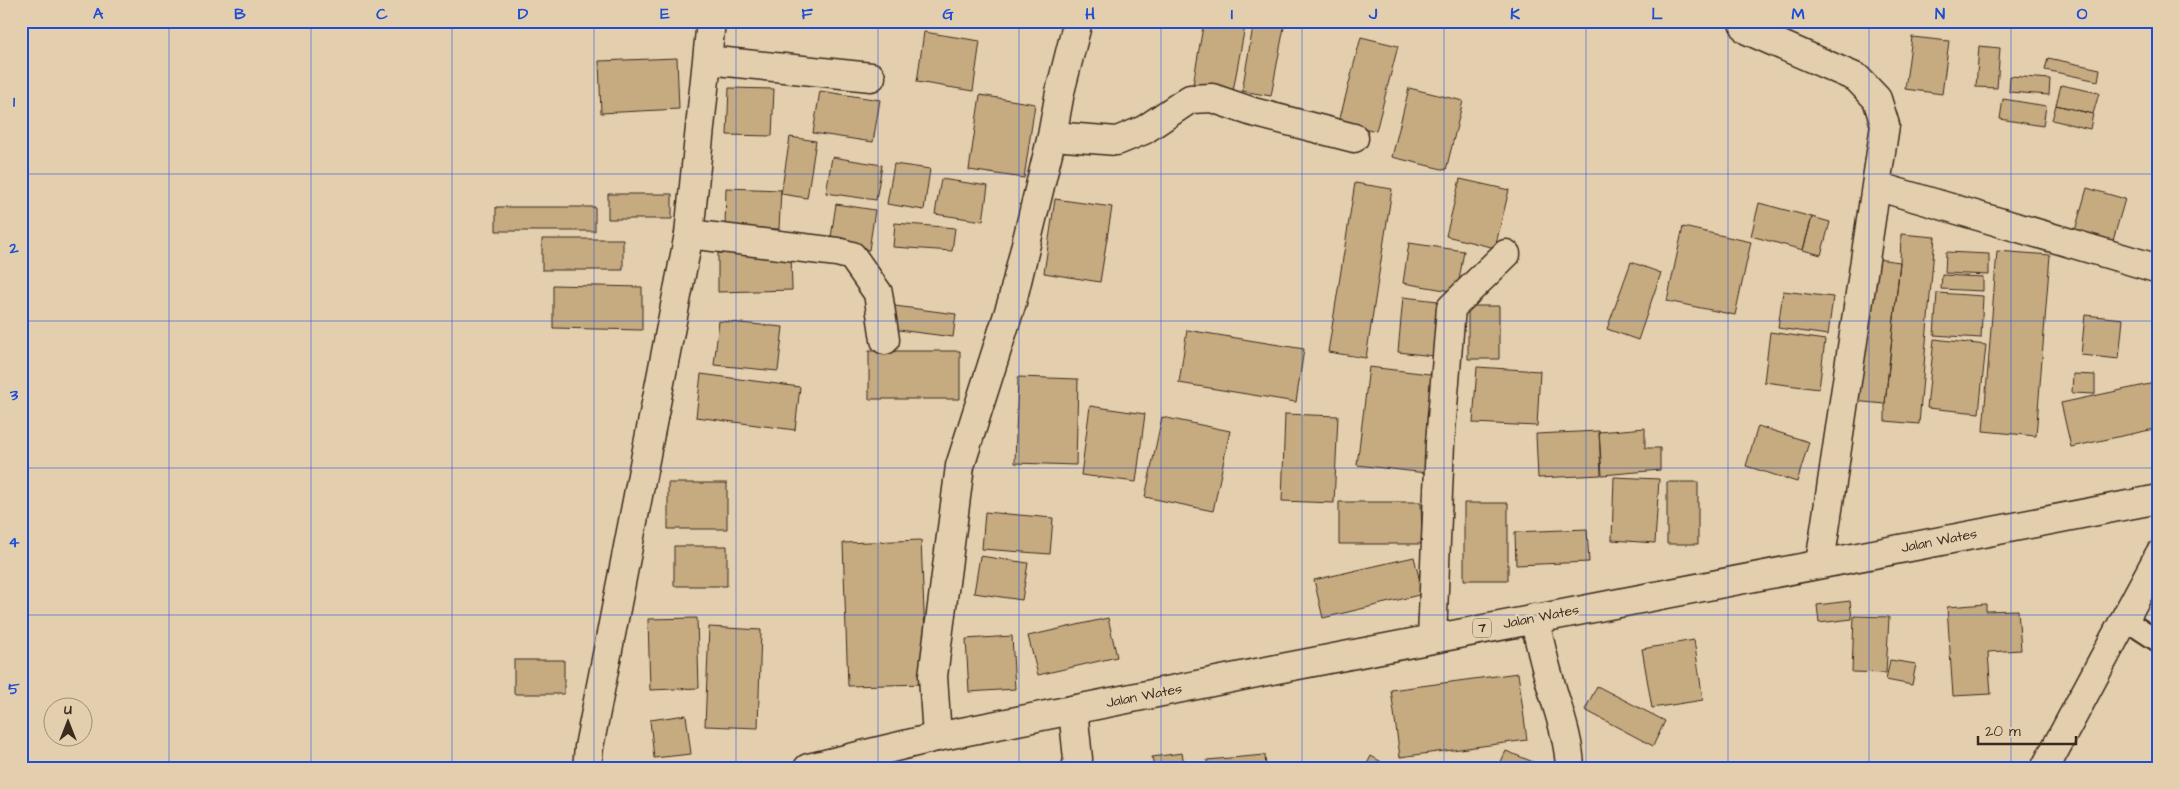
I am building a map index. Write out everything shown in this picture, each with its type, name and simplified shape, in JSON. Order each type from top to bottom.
[{"type":"main road","points":[[587,768],[689,234],[711,21]]},
{"type":"main road","points":[[937,737],[933,676],[960,466],[1012,302],[1078,21]]},
{"type":"main road","points":[[1742,21],[1747,30],[1857,78],[1877,99],[1885,125],[1820,563]]},
{"type":"main road","points":[[707,60],[871,77]]},
{"type":"main road","points":[[1052,136],[1117,141],[1144,130],[1190,99],[1212,98],[1253,112],[1354,138]]},
{"type":"main road","points":[[1876,186],[2159,269]]},
{"type":"main road","points":[[689,234],[837,252],[852,256],[878,293],[884,340]]},
{"type":"main road","points":[[1432,638],[1440,443],[1451,308],[1506,254]]},
{"type":"main road","name":"Jalan Wates","points":[[808,768],[937,737],[1432,638],[2159,499]]},
{"type":"main road","points":[[2045,768],[2159,554]]},
{"type":"main road","points":[[1534,618],[1548,676],[1565,731],[1570,753],[1570,768]]},
{"type":"main road","points":[[1072,710],[1078,759],[1076,768]]},
{"type":"lane","points":[[2124,619],[2159,642]]},
{"type":"building","points":[[1204,21],[1246,21],[1233,91],[1193,84]]},
{"type":"building","points":[[1254,21],[1284,27],[1271,96],[1242,91]]},
{"type":"building","points":[[2082,21],[2111,21],[2109,27]]},
{"type":"building","points":[[924,32],[980,41],[973,91],[917,82]]},
{"type":"building","points":[[1361,37],[1398,46],[1376,131],[1339,122]]},
{"type":"building","points":[[1912,37],[1949,41],[1942,94],[1905,89]]},
{"type":"building","points":[[1979,46],[2000,48],[1997,88],[1976,87]]},
{"type":"building","points":[[677,58],[679,109],[601,113],[599,61]]},
{"type":"building","points":[[2048,58],[2100,69],[2098,81],[2045,70]]},
{"type":"building","points":[[2010,76],[2050,79],[2049,95],[2009,92]]},
{"type":"building","points":[[2061,85],[2099,93],[2093,114],[2056,105]]},
{"type":"building","points":[[729,88],[774,89],[772,136],[727,135]]},
{"type":"building","points":[[1409,88],[1463,101],[1446,170],[1392,157]]},
{"type":"building","points":[[820,91],[880,100],[873,142],[813,133]]},
{"type":"building","points":[[980,95],[1035,104],[1024,178],[969,170]]},
{"type":"building","points":[[2003,99],[2046,106],[2043,126],[2000,119]]},
{"type":"building","points":[[2056,105],[2093,114],[2090,129],[2052,120]]},
{"type":"building","points":[[790,137],[816,141],[807,198],[781,194]]},
{"type":"building","points":[[832,157],[882,165],[876,200],[826,193]]},
{"type":"building","points":[[894,164],[930,169],[924,210],[887,204]]},
{"type":"building","points":[[941,179],[988,186],[983,221],[935,214]]},
{"type":"building","points":[[1460,179],[1509,190],[1495,248],[1446,236]]},
{"type":"building","points":[[1355,183],[1392,189],[1366,358],[1328,352]]},
{"type":"building","points":[[726,188],[781,190],[779,229],[725,227]]},
{"type":"building","points":[[2087,188],[2125,199],[2110,251],[2072,241]]},
{"type":"building","points":[[608,194],[672,194],[672,219],[608,219]]},
{"type":"building","points":[[1055,199],[1112,207],[1100,282],[1044,273]]},
{"type":"building","points":[[1759,203],[1812,217],[1803,250],[1751,236]]},
{"type":"building","points":[[836,204],[875,210],[869,250],[830,244]]},
{"type":"building","points":[[496,207],[595,207],[595,231],[496,231]]},
{"type":"building","points":[[1812,217],[1830,222],[1821,255],[1803,250]]},
{"type":"building","points":[[895,223],[955,228],[952,251],[893,247]]},
{"type":"building","points":[[1683,227],[1751,242],[1735,315],[1667,301]]},
{"type":"building","points":[[1901,234],[1935,237],[1919,424],[1885,421]]},
{"type":"building","points":[[542,239],[623,239],[623,270],[542,270]]},
{"type":"building","points":[[1409,243],[1464,251],[1457,292],[1403,283]]},
{"type":"building","points":[[791,251],[792,290],[718,292],[718,253]]},
{"type":"building","points":[[1997,251],[2050,255],[2036,436],[1983,431]]},
{"type":"building","points":[[1946,252],[1989,254],[1989,275],[1945,273]]},
{"type":"building","points":[[1869,258],[1900,262],[1885,404],[1853,401]]},
{"type":"building","points":[[1631,262],[1661,273],[1638,340],[1607,329]]},
{"type":"building","points":[[1942,275],[1983,277],[1983,291],[1941,289]]},
{"type":"building","points":[[553,285],[642,287],[642,330],[553,328]]},
{"type":"building","points":[[1783,291],[1833,297],[1828,335],[1778,328]]},
{"type":"building","points":[[1937,293],[1983,296],[1981,338],[1934,335]]},
{"type":"building","points":[[1403,297],[1438,301],[1433,356],[1398,352]]},
{"type":"building","points":[[887,305],[956,314],[953,337],[883,328]]},
{"type":"building","points":[[1468,306],[1499,306],[1499,359],[1468,359]]},
{"type":"building","points":[[2085,315],[2123,319],[2119,359],[2081,355]]},
{"type":"building","points":[[719,321],[783,327],[778,371],[714,365]]},
{"type":"building","points":[[1187,330],[1304,349],[1296,402],[1179,383]]},
{"type":"building","points":[[1770,332],[1825,340],[1819,389],[1764,382]]},
{"type":"building","points":[[1934,339],[1986,345],[1979,413],[1927,408]]},
{"type":"building","points":[[869,351],[960,351],[960,399],[869,399]]},
{"type":"building","points":[[1369,367],[1438,375],[1426,473],[1357,465]]},
{"type":"building","points":[[1477,367],[1540,371],[1537,426],[1473,423]]},
{"type":"building","points":[[701,374],[800,387],[795,430],[696,417]]},
{"type":"building","points":[[2073,374],[2095,375],[2095,394],[2072,393]]},
{"type":"building","points":[[1018,377],[1078,379],[1076,465],[1015,463]]},
{"type":"building","points":[[2159,382],[2159,428],[2071,447],[2061,403]]},
{"type":"building","points":[[1090,406],[1145,414],[1136,482],[1081,475]]},
{"type":"building","points":[[1285,414],[1338,416],[1334,503],[1282,501]]},
{"type":"building","points":[[1162,417],[1230,431],[1213,511],[1145,497]]},
{"type":"building","points":[[1758,426],[1809,442],[1797,482],[1746,466]]},
{"type":"building","points":[[1645,428],[1645,448],[1660,448],[1660,470],[1602,475],[1599,432]]},
{"type":"building","points":[[1599,431],[1601,475],[1538,478],[1536,434]]},
{"type":"building","points":[[1614,477],[1659,479],[1655,543],[1612,540]]},
{"type":"building","points":[[1667,482],[1698,482],[1698,544],[1667,544]]},
{"type":"building","points":[[668,483],[727,483],[727,529],[668,529]]},
{"type":"building","points":[[1339,502],[1421,502],[1422,544],[1339,544]]},
{"type":"building","points":[[1464,503],[1508,503],[1508,580],[1464,580]]},
{"type":"building","points":[[985,512],[1053,518],[1050,554],[982,549]]},
{"type":"building","points":[[1587,529],[1589,562],[1516,565],[1515,532]]},
{"type":"building","points":[[921,540],[927,684],[848,686],[843,543]]},
{"type":"building","points":[[674,546],[727,546],[727,586],[674,586]]},
{"type":"building","points":[[980,556],[1028,563],[1022,600],[974,593]]},
{"type":"building","points":[[1414,557],[1423,594],[1323,618],[1314,580]]},
{"type":"building","points":[[1850,601],[1852,619],[1819,623],[1817,605]]},
{"type":"building","points":[[1986,604],[1986,611],[2018,610],[2021,650],[1988,652],[1991,694],[1953,696],[1947,607]]},
{"type":"building","points":[[1854,616],[1889,617],[1886,673],[1852,672]]},
{"type":"building","points":[[697,618],[699,688],[650,690],[648,619]]},
{"type":"building","points":[[1108,618],[1117,657],[1038,675],[1028,636]]},
{"type":"building","points":[[709,627],[761,630],[758,728],[705,726]]},
{"type":"building","points":[[1012,636],[1015,689],[969,692],[966,639]]},
{"type":"building","points":[[1694,640],[1703,700],[1652,708],[1642,649]]},
{"type":"building","points":[[514,660],[564,660],[564,694],[514,694]]},
{"type":"building","points":[[1890,660],[1916,664],[1912,685],[1886,680]]},
{"type":"building","points":[[1518,673],[1527,740],[1400,757],[1391,690]]},
{"type":"building","points":[[1597,686],[1665,721],[1653,746],[1585,710]]},
{"type":"building","points":[[686,715],[691,754],[654,758],[650,720]]},
{"type":"building","points":[[1506,751],[1548,768],[1498,768]]},
{"type":"building","points":[[1182,753],[1185,768],[1154,768],[1152,757]]},
{"type":"building","points":[[1265,755],[1266,768],[1208,768],[1207,760]]},
{"type":"building","points":[[1371,756],[1392,768],[1365,768]]}]
